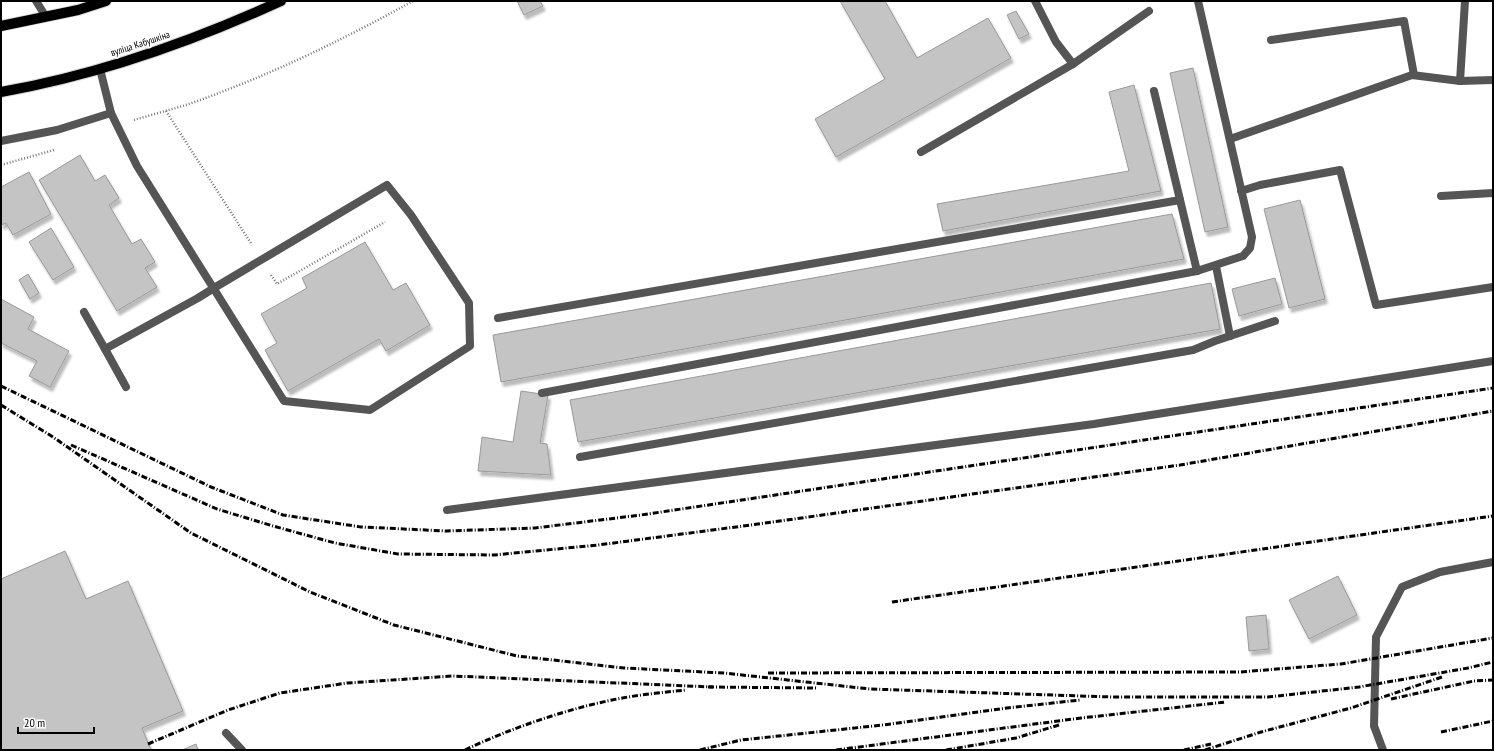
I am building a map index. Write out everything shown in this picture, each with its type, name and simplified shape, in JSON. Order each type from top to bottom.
[{"type":"main road","points":[[1,26],[78,10],[106,1]]},
{"type":"main road","name":"вуліца Кабушкіна","points":[[1,92],[43,85],[100,69],[171,46],[239,20],[280,1]]},
{"type":"lane","points":[[36,1],[46,17]]},
{"type":"lane","points":[[1035,1],[1056,42],[1073,64]]},
{"type":"lane","points":[[542,393],[1197,271],[1216,266],[1242,256],[1250,248],[1252,237],[1198,1]]},
{"type":"lane","points":[[1460,81],[1465,1]]},
{"type":"lane","points":[[921,152],[1073,64],[1149,11]]},
{"type":"lane","points":[[1271,40],[1404,22],[1414,75]]},
{"type":"lane","points":[[100,69],[112,113],[137,166],[214,288],[284,401],[370,410],[470,346],[469,303],[411,215],[388,185],[214,288],[105,349]]},
{"type":"lane","points":[[1230,139],[1412,75],[1460,81],[1493,80]]},
{"type":"lane","points":[[1154,91],[1197,271]]},
{"type":"lane","points":[[1,141],[57,130],[112,113]]},
{"type":"lane","points":[[1241,191],[1260,185],[1340,170],[1376,305],[1493,287]]},
{"type":"lane","points":[[1441,196],[1493,193]]},
{"type":"lane","points":[[498,318],[1180,200]]},
{"type":"lane","points":[[1216,266],[1230,336]]},
{"type":"lane","points":[[84,312],[126,387]]},
{"type":"lane","points":[[580,457],[1193,350],[1215,340],[1275,321]]},
{"type":"lane","points":[[447,510],[1094,424],[1493,361]]},
{"type":"lane","points":[[1382,750],[1374,726],[1376,637],[1402,587],[1440,572],[1493,562]]},
{"type":"lane","points":[[226,733],[242,750]]},
{"type":"path","points":[[117,125],[187,104],[262,75],[374,23],[413,1]]},
{"type":"path","points":[[166,111],[277,284],[385,222]]},
{"type":"path","points":[[1,165],[56,149]]},
{"type":"building","points":[[517,1],[540,1],[543,6],[524,15]]},
{"type":"building","points":[[840,1],[885,1],[917,58],[988,18],[1011,58],[836,157],[815,119],[885,79]]},
{"type":"building","points":[[1016,11],[1029,34],[1019,39],[1007,15]]},
{"type":"building","points":[[1193,68],[1228,227],[1205,232],[1170,73]]},
{"type":"building","points":[[1134,85],[1161,191],[943,231],[937,204],[1129,171],[1109,92]]},
{"type":"building","points":[[80,155],[95,181],[105,175],[119,198],[109,205],[132,244],[141,239],[155,262],[145,268],[157,287],[117,311],[39,180]]},
{"type":"building","points":[[29,172],[51,214],[13,235],[6,223],[1,225],[1,187]]},
{"type":"building","points":[[1300,200],[1325,299],[1289,308],[1264,209]]},
{"type":"building","points":[[1172,214],[1184,259],[501,382],[493,335]]},
{"type":"building","points":[[51,228],[74,267],[53,280],[29,242]]},
{"type":"building","points":[[365,242],[393,290],[406,283],[430,325],[386,351],[379,339],[288,391],[265,350],[277,343],[261,314],[307,288],[302,278]]},
{"type":"building","points":[[28,274],[39,293],[30,299],[19,280]]},
{"type":"building","points":[[1275,278],[1282,304],[1239,316],[1232,289]]},
{"type":"building","points":[[1211,283],[1220,329],[578,442],[570,400]]},
{"type":"building","points":[[1,299],[34,317],[28,329],[69,351],[50,387],[29,376],[37,361],[1,343]]},
{"type":"building","points":[[521,391],[548,395],[540,443],[547,444],[551,475],[478,471],[482,437],[513,442]]},
{"type":"building","points":[[65,551],[86,599],[128,581],[183,711],[142,728],[151,750],[1,750],[1,579]]},
{"type":"building","points":[[1338,576],[1357,615],[1309,639],[1289,600]]},
{"type":"building","points":[[1266,615],[1269,649],[1249,651],[1246,617]]},
{"type":"building","points":[[196,744],[198,750],[182,750]]},
{"type":"railway","points":[[1,386],[211,487],[283,515],[361,527],[447,531],[535,528],[641,515],[1493,388]]},
{"type":"railway","points":[[1,405],[53,437],[191,533],[310,592],[394,625],[517,656],[624,668],[724,673],[870,689],[1112,697],[1268,697],[1359,687],[1468,668],[1493,662]]},
{"type":"railway","points":[[71,445],[217,509],[335,543],[398,554],[494,555],[598,545],[751,525],[1180,465],[1493,411]]},
{"type":"railway","points":[[892,602],[1493,516]]},
{"type":"railway","points":[[768,673],[1240,672],[1341,664],[1493,638]]},
{"type":"railway","points":[[148,744],[228,710],[280,693],[347,683],[453,676],[713,687]]},
{"type":"railway","points":[[1205,750],[1261,732],[1351,708],[1442,677]]},
{"type":"railway","points":[[1391,699],[1474,681],[1493,680]]},
{"type":"railway","points":[[708,687],[816,688]]},
{"type":"railway","points":[[465,750],[524,725],[587,706],[628,697],[686,690]]},
{"type":"railway","points":[[700,750],[741,740],[883,725],[1007,708],[1080,700]]},
{"type":"railway","points":[[836,750],[1081,718],[1226,702]]},
{"type":"railway","points":[[1441,732],[1493,721]]},
{"type":"railway","points":[[946,750],[1016,738],[1059,725]]},
{"type":"railway","points":[[1184,750],[1211,744]]}]
